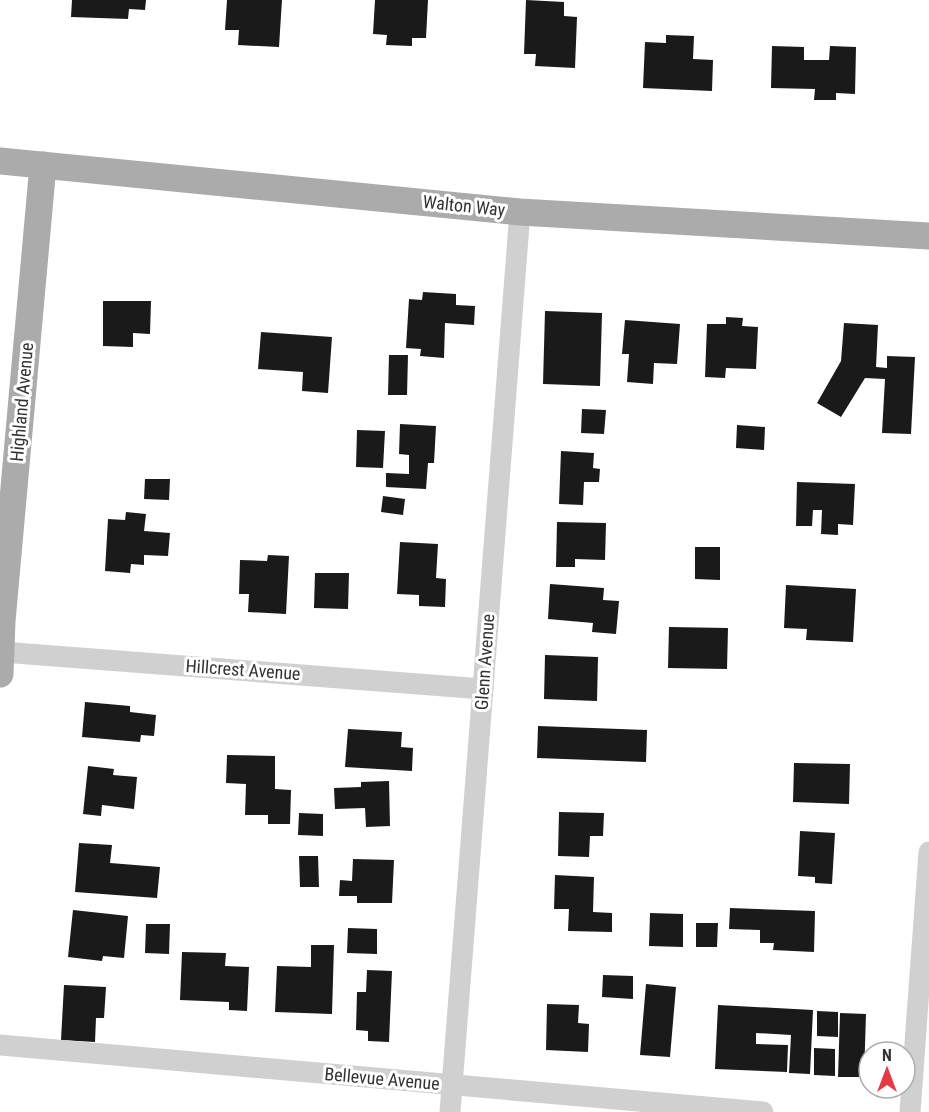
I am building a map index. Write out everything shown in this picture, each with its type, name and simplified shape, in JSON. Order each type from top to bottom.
[{"type":"main road","name":"Walton Way","points":[[0,161],[519,212],[929,236]]},
{"type":"main road","name":"Highland Avenue","points":[[1,663],[1,621],[44,165]]},
{"type":"street","name":"Glenn Avenue","points":[[450,1112],[519,212]]},
{"type":"street","name":"Hillcrest Avenue","points":[[1,663],[483,689]]},
{"type":"street","points":[[910,1112],[929,852]]},
{"type":"street","name":"Bellevue Avenue","points":[[0,1045],[763,1112]]},
{"type":"building","points":[[72,0],[146,0],[145,10],[129,9],[128,19],[71,17]]},
{"type":"building","points":[[227,0],[282,0],[279,47],[238,45],[239,30],[225,30]]},
{"type":"building","points":[[375,0],[428,0],[426,38],[412,38],[412,46],[386,45],[387,35],[373,34]]},
{"type":"building","points":[[526,0],[564,2],[564,16],[577,17],[575,68],[535,66],[536,54],[524,54]]},
{"type":"building","points":[[666,35],[694,36],[693,59],[713,60],[712,91],[643,88],[645,42],[666,43]]},
{"type":"building","points":[[772,46],[804,47],[804,60],[829,60],[830,46],[856,47],[855,94],[836,93],[836,100],[814,100],[815,89],[771,88]]},
{"type":"building","points":[[423,292],[456,294],[456,305],[475,306],[474,325],[445,323],[444,358],[420,356],[421,349],[406,348],[409,299],[422,300]]},
{"type":"building","points":[[103,301],[151,301],[150,334],[133,333],[133,347],[103,346]]},
{"type":"building","points":[[545,311],[602,313],[600,386],[543,384]]},
{"type":"building","points":[[726,317],[743,318],[742,326],[758,327],[756,369],[726,368],[725,378],[705,377],[707,324],[726,324]]},
{"type":"building","points":[[625,320],[680,324],[677,364],[654,363],[653,384],[627,382],[629,354],[622,354]]},
{"type":"building","points":[[844,323],[878,325],[876,367],[887,368],[887,356],[915,357],[911,434],[882,433],[885,379],[865,378],[841,417],[817,403],[841,361]]},
{"type":"building","points":[[261,332],[332,337],[328,393],[302,391],[303,372],[258,369]]},
{"type":"building","points":[[389,355],[408,355],[407,395],[388,395]]},
{"type":"building","points":[[582,409],[606,410],[604,434],[581,433]]},
{"type":"building","points":[[400,424],[436,426],[434,463],[428,463],[426,489],[386,487],[386,473],[409,474],[409,455],[399,454]]},
{"type":"building","points":[[737,425],[765,427],[764,450],[736,448]]},
{"type":"building","points":[[357,430],[385,431],[383,468],[356,467]]},
{"type":"building","points":[[561,451],[594,453],[593,468],[600,469],[599,482],[584,482],[583,505],[559,504]]},
{"type":"building","points":[[145,479],[170,479],[169,500],[144,499]]},
{"type":"building","points":[[797,482],[855,484],[853,525],[838,524],[838,535],[821,534],[822,510],[813,510],[812,526],[796,526]]},
{"type":"building","points":[[383,496],[405,499],[403,515],[381,512]]},
{"type":"building","points":[[126,512],[146,514],[144,531],[170,533],[168,556],[144,555],[144,565],[131,564],[130,573],[105,571],[108,519],[125,520]]},
{"type":"building","points":[[557,522],[606,523],[605,560],[575,559],[575,567],[556,567]]},
{"type":"building","points":[[400,542],[438,544],[436,578],[446,579],[445,607],[419,606],[419,595],[397,594]]},
{"type":"building","points":[[695,547],[720,547],[720,580],[695,579]]},
{"type":"building","points":[[268,555],[289,556],[286,614],[248,612],[249,594],[239,594],[240,560],[267,561]]},
{"type":"building","points":[[315,573],[349,573],[348,609],[314,608]]},
{"type":"building","points":[[550,584],[604,588],[603,600],[619,601],[616,634],[592,632],[593,623],[548,619]]},
{"type":"building","points":[[786,585],[856,589],[853,642],[806,640],[807,629],[784,628]]},
{"type":"building","points":[[669,627],[728,628],[727,669],[668,668]]},
{"type":"building","points":[[545,655],[598,657],[597,701],[544,699]]},
{"type":"building","points":[[85,702],[130,706],[130,712],[156,715],[154,736],[141,735],[140,742],[82,737]]},
{"type":"building","points":[[538,726],[647,730],[646,762],[537,758]]},
{"type":"building","points":[[348,729],[402,732],[401,747],[413,748],[412,771],[345,767]]},
{"type":"building","points":[[227,755],[275,756],[275,789],[291,790],[290,824],[268,824],[268,815],[245,815],[246,784],[226,783]]},
{"type":"building","points":[[794,763],[850,764],[849,804],[793,802]]},
{"type":"building","points":[[88,766],[114,769],[113,775],[137,777],[134,809],[102,805],[101,816],[83,814]]},
{"type":"building","points":[[389,781],[390,826],[366,827],[365,808],[335,809],[334,788],[361,787],[361,782]]},
{"type":"building","points":[[559,812],[604,813],[603,836],[590,836],[589,857],[558,856]]},
{"type":"building","points":[[299,813],[323,814],[323,836],[298,835]]},
{"type":"building","points":[[800,831],[835,833],[832,884],[815,883],[815,877],[798,876]]},
{"type":"building","points":[[79,843],[112,845],[110,863],[160,867],[157,898],[75,892]]},
{"type":"building","points":[[299,856],[318,856],[319,887],[300,887]]},
{"type":"building","points":[[353,859],[394,860],[392,903],[357,903],[357,896],[339,896],[340,880],[352,881]]},
{"type":"building","points":[[555,875],[594,877],[593,912],[612,913],[612,932],[568,931],[569,909],[554,909]]},
{"type":"building","points":[[730,908],[815,911],[814,952],[773,950],[774,943],[760,943],[760,930],[729,929]]},
{"type":"building","points":[[73,910],[128,916],[124,958],[103,956],[102,961],[68,957]]},
{"type":"building","points":[[650,913],[683,914],[683,947],[649,946]]},
{"type":"building","points":[[696,923],[718,923],[717,947],[696,947]]},
{"type":"building","points":[[146,924],[170,924],[169,954],[145,953]]},
{"type":"building","points":[[348,928],[377,929],[377,954],[347,953]]},
{"type":"building","points":[[311,945],[334,945],[332,1014],[275,1012],[277,966],[311,967]]},
{"type":"building","points":[[182,952],[226,953],[225,966],[249,967],[247,1011],[229,1010],[229,1002],[180,1000]]},
{"type":"building","points":[[367,970],[392,971],[389,1042],[368,1041],[368,1031],[356,1030],[357,992],[366,992]]},
{"type":"building","points":[[603,975],[633,976],[633,999],[602,997]]},
{"type":"building","points":[[646,984],[676,987],[670,1057],[640,1055]]},
{"type":"building","points":[[64,985],[106,987],[104,1018],[96,1018],[95,1042],[61,1040]]},
{"type":"building","points":[[547,1004],[579,1005],[578,1023],[589,1024],[588,1052],[546,1050]]},
{"type":"building","points":[[718,1005],[813,1010],[810,1074],[789,1073],[791,1035],[756,1033],[756,1044],[788,1045],[787,1072],[715,1069]]},
{"type":"building","points":[[817,1011],[838,1012],[838,1037],[817,1036]]},
{"type":"building","points":[[840,1013],[866,1014],[865,1040],[857,1040],[857,1077],[838,1077]]},
{"type":"building","points":[[814,1048],[835,1049],[835,1076],[814,1075]]}]
